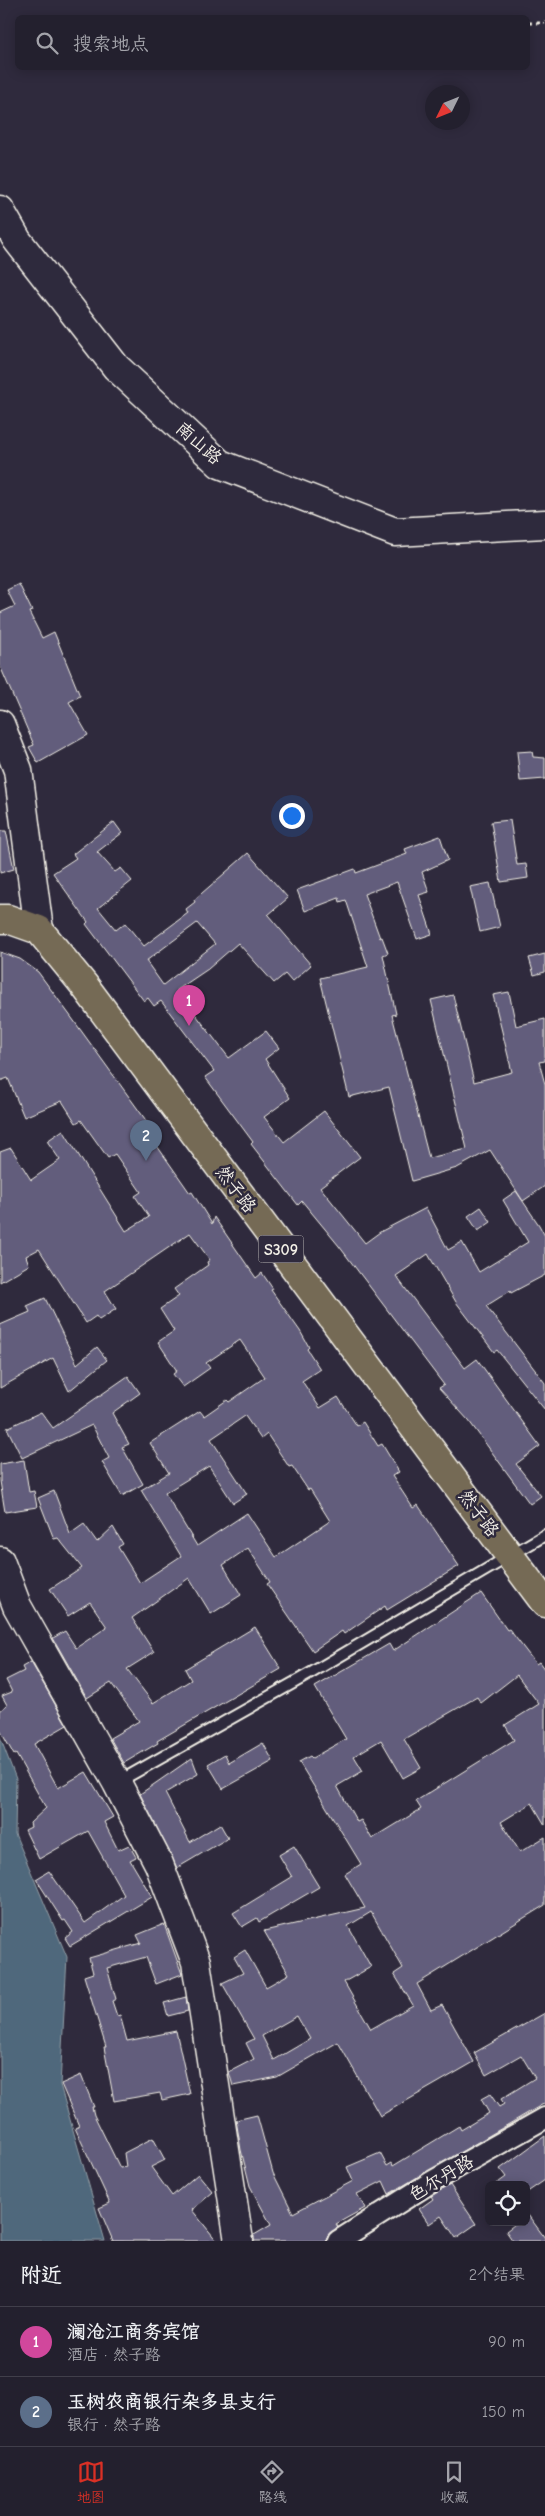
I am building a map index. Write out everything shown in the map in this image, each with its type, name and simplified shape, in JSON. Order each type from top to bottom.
[{"type":"main road","points":[[0,919],[8,919],[39,930]]},
{"type":"main road","name":"然子路","points":[[39,930],[84,985],[545,1603]]},
{"type":"street","name":"南山路","points":[[0,210],[18,240],[116,367],[220,464],[394,532],[545,524]]},
{"type":"street","points":[[0,724],[18,770],[39,930]]},
{"type":"street","points":[[0,1561],[17,1606],[117,1783],[159,1864],[196,1962],[239,2241]]},
{"type":"street","name":"色尔丹路","points":[[338,2241],[433,2181],[545,2118]]},
{"type":"lane","points":[[117,1783],[311,1673],[545,1535]]},
{"type":"path","points":[[530,23],[545,23]]},
{"type":"water","points":[[0,1737],[16,1779],[15,1834],[67,1957],[60,2085],[105,2241],[0,2241]]},
{"type":"building","points":[[19,584],[32,611],[29,612],[42,638],[54,632],[80,696],[69,702],[88,735],[38,763],[29,747],[34,745],[0,666],[0,613],[15,606],[7,590]]},
{"type":"building","points":[[532,751],[533,757],[545,758],[545,779],[520,781],[517,752]]},
{"type":"building","points":[[510,820],[517,865],[526,864],[528,878],[501,882],[491,822]]},
{"type":"building","points":[[114,822],[122,833],[97,852],[115,872],[121,868],[132,881],[98,908],[116,930],[125,923],[144,946],[188,913],[186,909],[195,902],[194,900],[248,853],[288,898],[268,915],[311,965],[292,982],[285,974],[274,983],[238,943],[208,969],[177,990],[229,1058],[266,1031],[279,1048],[265,1059],[290,1098],[264,1117],[284,1142],[324,1111],[360,1157],[320,1187],[365,1243],[380,1232],[426,1208],[448,1250],[462,1242],[479,1272],[528,1242],[503,1200],[516,1191],[545,1236],[545,1275],[511,1293],[510,1291],[486,1306],[545,1383],[545,1410],[497,1350],[494,1352],[456,1302],[428,1254],[396,1276],[465,1368],[477,1359],[540,1446],[516,1464],[541,1496],[530,1504],[469,1421],[439,1388],[444,1385],[339,1246],[302,1201],[298,1205],[251,1144],[253,1142],[205,1077],[214,1071],[161,1001],[154,1006],[148,998],[144,1001],[86,924],[88,922],[53,873],[76,858],[73,854]],"holes":[[[197,923],[215,944],[163,985],[146,961]]]},
{"type":"building","points":[[0,831],[6,831],[14,869],[0,873]]},
{"type":"building","points":[[440,836],[448,860],[422,872],[429,892],[419,895],[432,934],[417,939],[397,882],[364,894],[380,938],[382,937],[388,953],[383,955],[396,1014],[392,1015],[429,1158],[467,1149],[431,1000],[453,995],[474,1082],[512,1072],[493,995],[509,992],[516,1026],[545,1019],[545,1061],[539,1062],[545,1084],[545,1186],[523,1201],[490,1150],[457,1168],[412,1181],[389,1087],[349,1097],[320,978],[368,967],[346,900],[340,902],[339,898],[305,911],[297,890],[355,869],[356,873],[407,854],[405,849]]},
{"type":"building","points":[[490,883],[500,927],[480,932],[470,887]]},
{"type":"building","points":[[0,952],[20,959],[38,972],[153,1130],[148,1133],[190,1193],[192,1192],[212,1224],[214,1217],[256,1278],[262,1273],[273,1289],[271,1290],[300,1331],[309,1347],[307,1349],[320,1369],[302,1381],[320,1408],[338,1397],[357,1426],[363,1422],[378,1446],[382,1444],[399,1472],[392,1476],[413,1508],[418,1505],[459,1566],[387,1610],[385,1606],[344,1634],[342,1631],[313,1651],[267,1584],[270,1582],[248,1548],[223,1565],[241,1595],[211,1614],[189,1578],[132,1618],[154,1652],[127,1669],[153,1703],[191,1680],[185,1669],[255,1627],[281,1669],[157,1741],[158,1743],[124,1763],[110,1738],[139,1721],[111,1683],[87,1698],[53,1638],[65,1631],[76,1648],[107,1627],[90,1602],[68,1616],[50,1589],[82,1568],[58,1538],[54,1539],[38,1498],[54,1491],[70,1534],[84,1524],[97,1542],[113,1527],[123,1544],[118,1547],[140,1583],[181,1556],[141,1490],[169,1473],[150,1443],[200,1411],[204,1416],[227,1400],[229,1402],[265,1377],[240,1340],[206,1363],[210,1368],[183,1387],[173,1374],[177,1371],[158,1342],[174,1331],[160,1309],[179,1296],[174,1289],[208,1265],[207,1262],[210,1260],[190,1233],[105,1291],[116,1309],[99,1320],[96,1316],[86,1323],[39,1249],[26,1256],[29,1265],[0,1282],[0,1152],[11,1148],[31,1180],[60,1160],[47,1141],[63,1130],[126,1231],[149,1217],[135,1196],[141,1192],[115,1154],[108,1158],[81,1120],[76,1123],[62,1101],[24,1117],[8,1078],[0,1081]],"holes":[[[245,1416],[261,1439],[267,1434],[289,1467],[292,1466],[308,1490],[310,1489],[330,1521],[276,1557],[247,1513],[197,1546],[165,1493],[209,1466],[233,1503],[247,1494],[211,1439]]]},
{"type":"building","points":[[545,954],[545,972],[534,975],[529,958]]},
{"type":"building","points":[[481,1207],[491,1222],[478,1231],[468,1216]]},
{"type":"building","points":[[45,1298],[77,1364],[97,1347],[107,1360],[69,1391],[53,1358],[0,1388],[0,1325],[30,1312],[27,1306]]},
{"type":"building","points":[[128,1376],[140,1393],[112,1413],[129,1444],[122,1447],[143,1484],[122,1496],[102,1462],[109,1458],[92,1425],[22,1458],[7,1428],[41,1412],[53,1428]]},
{"type":"building","points":[[24,1460],[29,1492],[34,1491],[37,1507],[5,1512],[0,1481],[0,1464]]},
{"type":"building","points":[[481,1593],[507,1630],[509,1629],[536,1664],[539,1662],[545,1670],[545,1825],[532,1803],[501,1822],[520,1852],[545,1837],[545,1905],[417,1984],[431,2010],[442,2005],[474,2062],[380,2116],[338,2042],[277,2077],[233,2086],[229,2072],[254,2059],[246,2043],[254,2039],[222,1983],[243,1973],[234,1957],[245,1950],[266,1987],[289,1974],[264,1931],[365,1908],[345,1874],[361,1864],[299,1762],[310,1756],[312,1758],[346,1739],[315,1687],[389,1644],[393,1651]],"holes":[[[517,1675],[539,1704],[505,1725],[514,1740],[416,1801],[421,1809],[372,1839],[361,1820],[357,1822],[337,1786],[363,1771],[354,1756],[381,1740],[403,1778],[421,1768],[404,1739],[477,1697],[481,1703]],[[371,1912],[403,1968],[394,1974],[413,2005],[371,2029],[344,1982],[371,1967],[348,1926]],[[297,2016],[310,2039],[274,2060],[262,2036]]]},
{"type":"building","points":[[31,1662],[67,1725],[34,1744],[58,1788],[86,1772],[113,1817],[104,1822],[118,1850],[129,1845],[136,1857],[130,1860],[152,1897],[70,1946],[65,1938],[73,1932],[65,1920],[63,1921],[36,1879],[49,1871],[85,1923],[124,1895],[88,1831],[39,1859],[25,1830],[31,1827],[30,1823],[46,1808],[16,1754],[14,1755],[0,1730],[0,1711],[7,1705],[2,1696],[12,1692],[6,1680],[24,1671],[22,1667]]},
{"type":"building","points":[[263,1743],[273,1761],[223,1789],[208,1764],[225,1754],[229,1763]]},
{"type":"building","points":[[192,1758],[198,1774],[165,1793],[190,1842],[220,1824],[228,1838],[177,1868],[140,1794]]},
{"type":"building","points":[[294,1846],[319,1887],[259,1922],[257,1918],[242,1927],[233,1913],[292,1877],[279,1855]]},
{"type":"building","points":[[164,1924],[182,1974],[156,1984],[146,1957],[107,1968],[116,1999],[112,2001],[117,2016],[120,2015],[127,2041],[176,2031],[190,2094],[162,2100],[160,2093],[114,2101],[104,2047],[106,2047],[84,1976],[93,1973],[89,1958],[141,1943],[137,1935]]},
{"type":"building","points":[[186,1997],[188,2011],[168,2016],[164,2003]]},
{"type":"building","points":[[545,2013],[545,2103],[389,2194],[383,2181],[357,2194],[365,2208],[336,2224],[338,2227],[328,2235],[326,2241],[254,2241],[254,2235],[271,2225],[250,2186],[236,2120],[257,2115],[273,2173],[293,2213],[353,2181],[347,2167],[380,2153],[387,2166],[392,2163],[393,2166],[459,2126],[461,2130],[489,2113],[481,2099],[490,2094],[499,2107],[504,2104],[501,2099],[535,2078],[521,2055],[486,2075],[474,2053]]},
{"type":"building","points":[[81,2075],[94,2107],[92,2107],[94,2115],[120,2168],[126,2167],[124,2153],[153,2138],[165,2160],[151,2167],[172,2196],[198,2174],[213,2192],[192,2210],[217,2241],[113,2241],[99,2208],[110,2203],[75,2128],[79,2126],[61,2084]]},
{"type":"building","points":[[545,2136],[545,2180],[530,2190],[530,2181],[500,2181],[506,2177],[500,2169]]},
{"type":"building","points":[[450,2185],[476,2224],[456,2238],[441,2216],[429,2224],[419,2209],[433,2199],[431,2196]]},
{"type":"building","points":[[530,2218],[545,2238],[545,2241],[513,2241],[506,2231],[513,2226],[530,2226]]},
{"type":"place","name":"澜沧江商务宾馆","points":[[189,1026]]},
{"type":"place","name":"玉树农商银行杂多县支行","points":[[146,1161]]}]
